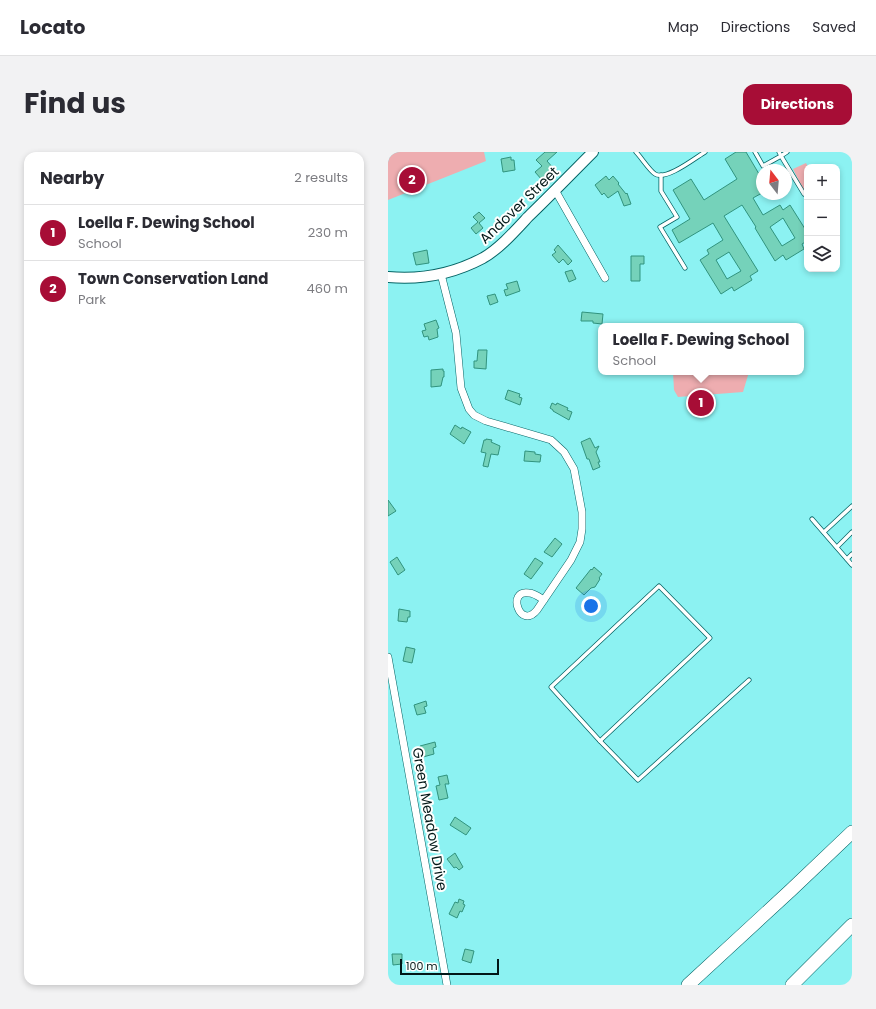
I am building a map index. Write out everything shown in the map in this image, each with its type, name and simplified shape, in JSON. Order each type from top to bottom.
[{"type":"highway","points":[[688,985],[852,832]]},
{"type":"highway","points":[[792,985],[852,925]]},
{"type":"main road","name":"Andover Street","points":[[388,277],[402,278],[453,272],[484,257],[509,237],[593,152]]},
{"type":"street","points":[[555,190],[605,278]]},
{"type":"street","points":[[440,274],[456,333],[461,388],[469,409],[474,415],[486,421],[551,440],[564,452],[574,470],[582,512],[580,542],[571,560],[544,600]]},
{"type":"street","name":"Green Meadow Drive","points":[[388,657],[447,985]]},
{"type":"lane","points":[[636,152],[655,174],[661,175],[670,173],[705,152]]},
{"type":"lane","points":[[755,152],[763,166],[780,154],[787,152]]},
{"type":"lane","points":[[780,154],[804,194]]},
{"type":"lane","points":[[661,175],[661,191],[677,217],[660,227],[685,268]]},
{"type":"lane","points":[[824,532],[852,506]]},
{"type":"lane","points":[[812,519],[852,565]]},
{"type":"lane","points":[[836,547],[852,532]]},
{"type":"lane","points":[[847,559],[852,554]]},
{"type":"lane","points":[[600,741],[710,638],[659,586],[551,687],[600,741],[638,780],[749,680]]},
{"type":"shaded area","points":[[388,152],[484,152],[486,161],[388,200]]},
{"type":"shaded area","points":[[806,163],[806,164],[804,164],[804,192],[793,169]]},
{"type":"shaded area","points":[[673,375],[748,375],[743,392],[678,397],[674,390]]},
{"type":"building","points":[[545,152],[557,152],[547,161],[554,169],[542,180],[535,172],[542,166],[536,160]]},
{"type":"building","points":[[736,152],[746,152],[756,169],[756,196],[753,198],[763,215],[780,205],[783,210],[790,205],[804,227],[804,243],[802,244],[804,249],[786,260],[783,255],[775,261],[742,205],[724,216],[758,271],[750,276],[752,280],[734,291],[732,287],[721,294],[700,260],[709,254],[707,250],[723,240],[713,223],[679,243],[672,230],[690,219],[673,190],[691,179],[704,200],[737,179],[725,159]],"holes":[[[783,218],[795,238],[782,246],[770,227]],[[729,252],[741,271],[727,279],[716,260]]]},
{"type":"building","points":[[511,157],[511,160],[514,160],[515,170],[503,172],[501,159]]},
{"type":"building","points":[[606,176],[609,180],[613,176],[626,194],[627,193],[631,204],[624,206],[618,191],[608,198],[604,193],[602,195],[595,185]]},
{"type":"building","points":[[479,212],[485,218],[479,223],[483,228],[476,234],[471,228],[478,222],[473,217]]},
{"type":"building","points":[[558,245],[572,261],[568,265],[563,259],[559,263],[552,255],[556,252],[554,250]]},
{"type":"building","points":[[427,250],[429,263],[416,265],[413,253]]},
{"type":"building","points":[[631,256],[644,256],[644,264],[640,264],[640,281],[631,281]]},
{"type":"building","points":[[572,270],[576,279],[569,282],[565,272]]},
{"type":"building","points":[[517,281],[520,291],[506,296],[504,290],[508,289],[506,284]]},
{"type":"building","points":[[495,294],[498,302],[490,305],[487,296]]},
{"type":"building","points":[[582,312],[603,314],[602,323],[581,321]]},
{"type":"building","points":[[436,320],[439,328],[437,329],[438,337],[429,340],[428,336],[424,337],[422,331],[426,330],[424,324]]},
{"type":"building","points":[[478,350],[487,350],[486,369],[474,368],[474,361],[477,361]]},
{"type":"building","points":[[443,369],[444,377],[441,386],[431,387],[431,370]]},
{"type":"building","points":[[508,390],[520,394],[519,397],[522,398],[520,405],[505,399]]},
{"type":"building","points":[[552,403],[556,405],[557,403],[568,408],[567,410],[572,412],[569,420],[550,408]]},
{"type":"building","points":[[455,425],[461,429],[462,427],[471,432],[464,444],[450,434]]},
{"type":"building","points":[[590,438],[595,448],[599,446],[596,452],[600,462],[598,462],[600,467],[593,470],[581,442]]},
{"type":"building","points":[[484,440],[492,440],[491,442],[500,446],[498,455],[491,454],[488,467],[483,466],[486,453],[481,452]]},
{"type":"building","points":[[525,451],[535,452],[535,454],[541,455],[540,462],[524,461]]},
{"type":"building","points":[[388,500],[396,511],[388,516]]},
{"type":"building","points":[[555,538],[562,544],[552,557],[544,552]]},
{"type":"building","points":[[397,557],[405,570],[398,575],[390,562]]},
{"type":"building","points":[[535,558],[543,563],[531,579],[524,574]]},
{"type":"building","points":[[594,567],[602,574],[595,587],[591,588],[584,595],[576,588]]},
{"type":"building","points":[[399,609],[410,611],[410,617],[408,617],[407,622],[398,621]]},
{"type":"building","points":[[406,647],[415,649],[412,663],[403,661]]},
{"type":"building","points":[[426,701],[427,706],[424,707],[426,713],[417,715],[414,705]]},
{"type":"building","points":[[435,742],[436,747],[433,748],[434,754],[423,757],[420,746]]},
{"type":"building","points":[[447,775],[449,784],[445,784],[448,798],[439,800],[436,786],[440,785],[438,777]]},
{"type":"building","points":[[455,817],[471,828],[466,835],[450,825]]},
{"type":"building","points":[[455,853],[463,867],[459,870],[456,867],[454,868],[447,859]]},
{"type":"building","points":[[459,899],[464,901],[463,904],[465,905],[457,918],[449,914],[455,902],[458,903]]},
{"type":"building","points":[[465,949],[474,951],[471,963],[462,960]]},
{"type":"building","points":[[392,954],[402,954],[402,964],[393,965]]},
{"type":"place","name":"Town Conservation Land","points":[[412,180]]},
{"type":"place","name":"Loella F. Dewing School","points":[[701,403]]}]
